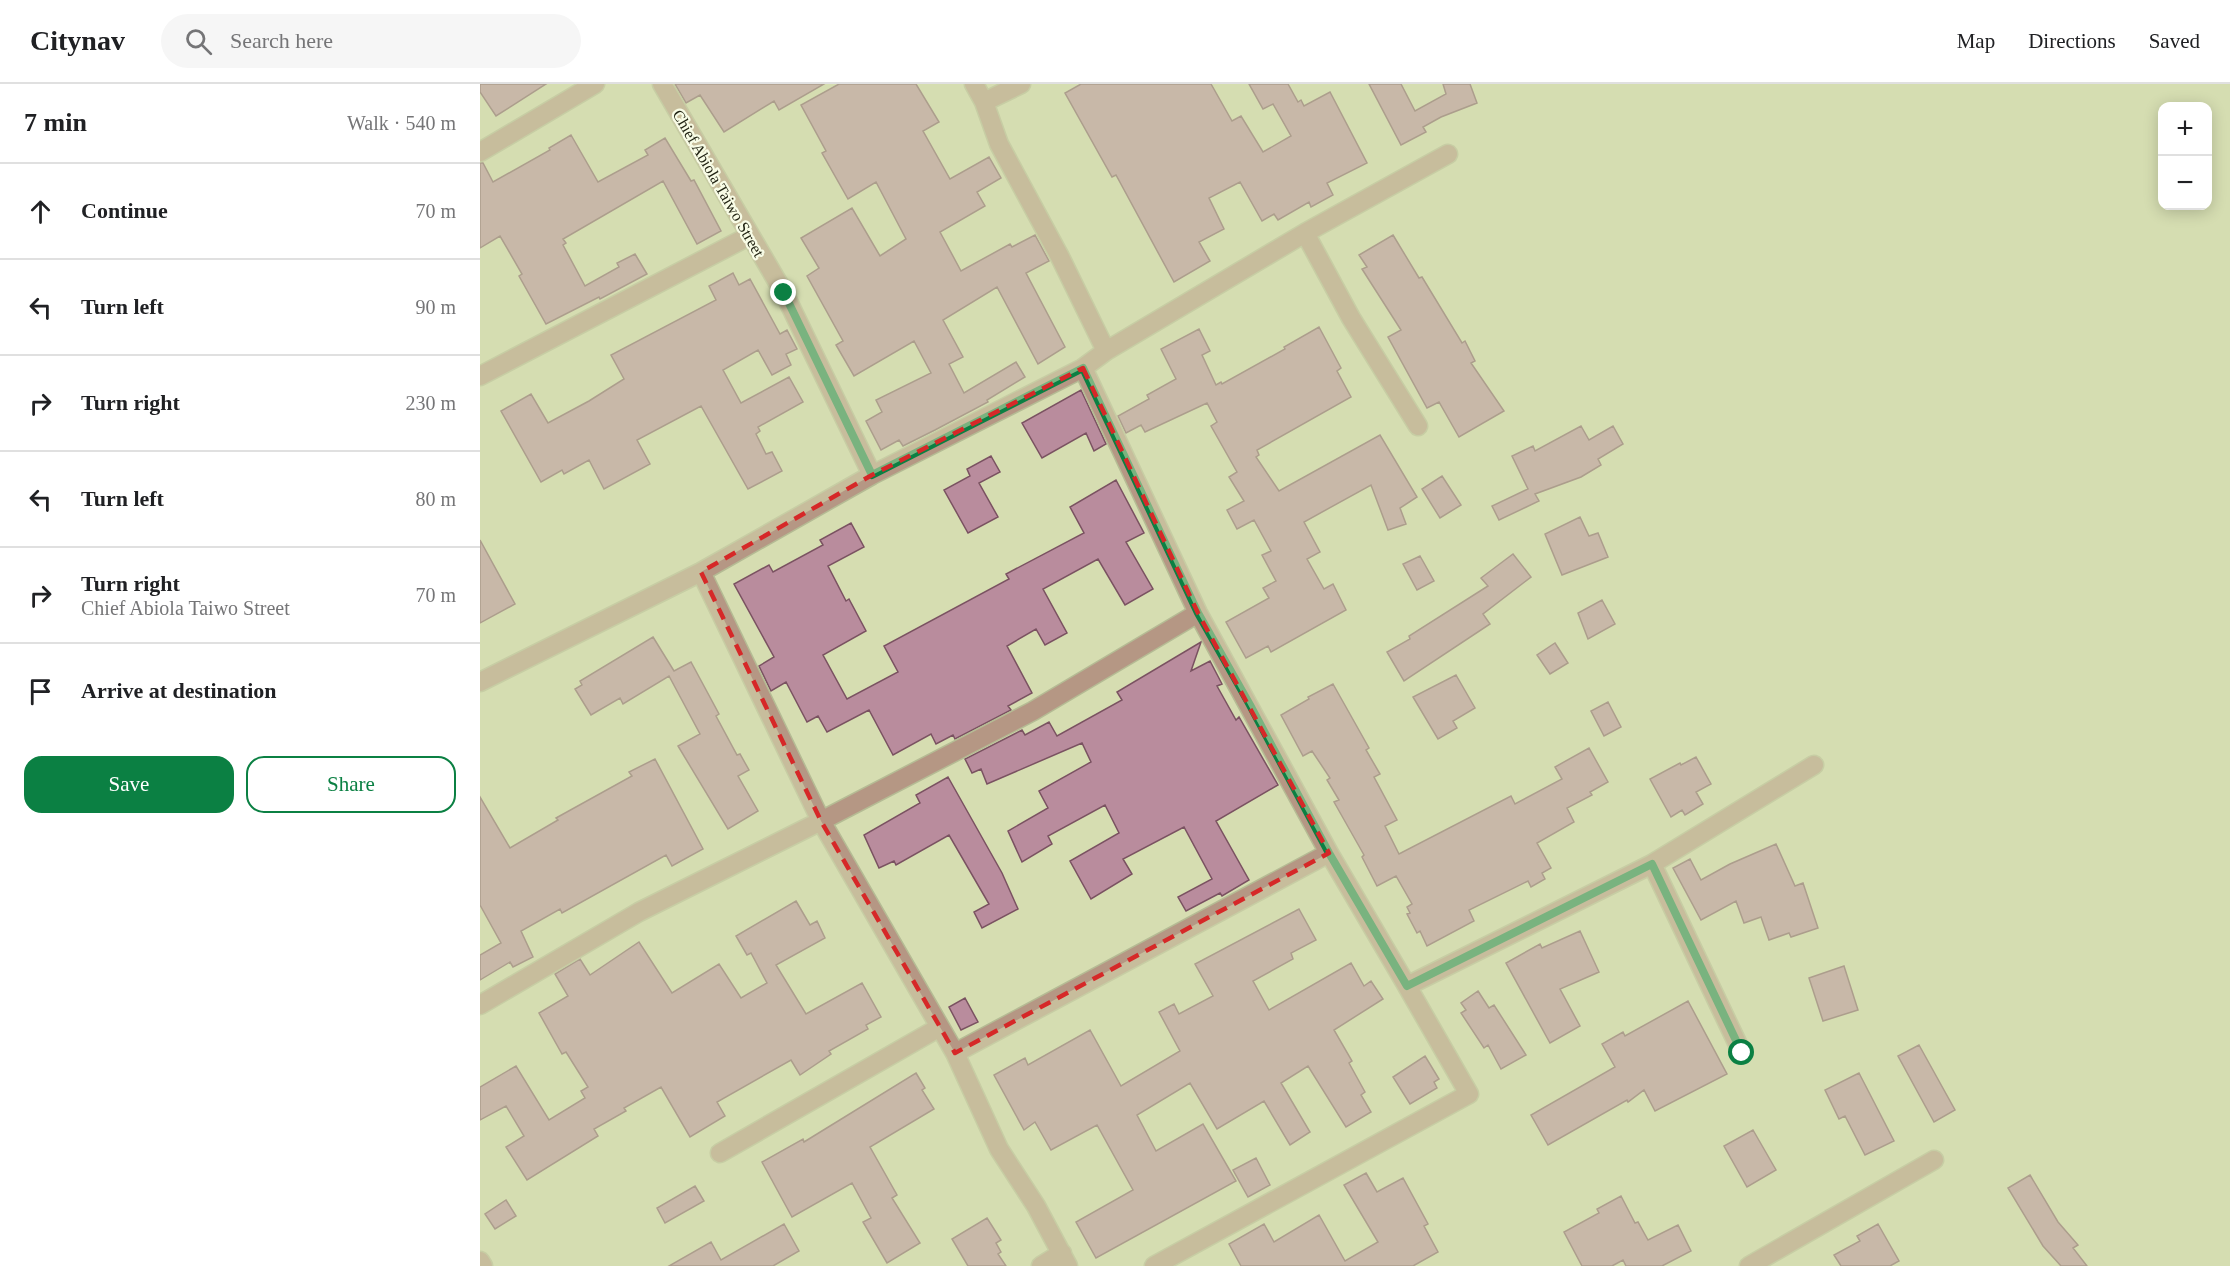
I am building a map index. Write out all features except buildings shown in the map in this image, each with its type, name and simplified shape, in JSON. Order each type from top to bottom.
[{"type":"street","points":[[480,152],[595,84]]},
{"type":"street","name":"Chief Abiola Taiwo Street","points":[[663,84],[784,293],[872,475]]},
{"type":"street","points":[[974,84],[984,102],[999,144],[1060,257],[1106,351]]},
{"type":"street","points":[[984,102],[1021,84]]},
{"type":"street","points":[[480,682],[701,572],[872,475],[1083,368],[1106,351],[1305,233],[1448,154]]},
{"type":"street","points":[[1305,233],[1351,318],[1418,426]]},
{"type":"street","points":[[480,376],[749,236]]},
{"type":"street","points":[[1083,368],[1198,613],[1329,853],[1469,1094],[1154,1266]]},
{"type":"street","points":[[701,572],[821,821],[955,1053],[999,1149],[1036,1206],[1065,1260],[1041,1266]]},
{"type":"street","points":[[480,1005],[639,912],[1033,711],[1198,613]]},
{"type":"street","points":[[1407,986],[1652,864],[1814,765]]},
{"type":"street","points":[[955,1053],[1329,853]]},
{"type":"street","points":[[1652,864],[1742,1053]]},
{"type":"street","points":[[720,1153],[939,1027]]},
{"type":"street","points":[[1749,1266],[1934,1160]]},
{"type":"street","points":[[480,1261],[483,1266]]},
{"type":"highlighted area","points":[[1083,368],[1198,613],[1329,853],[955,1053],[821,821],[701,572],[872,475]]},
{"type":"route","points":[[784,293],[872,475],[1083,368],[1198,613],[1329,853],[1407,986],[1652,864],[1742,1053]]}]
